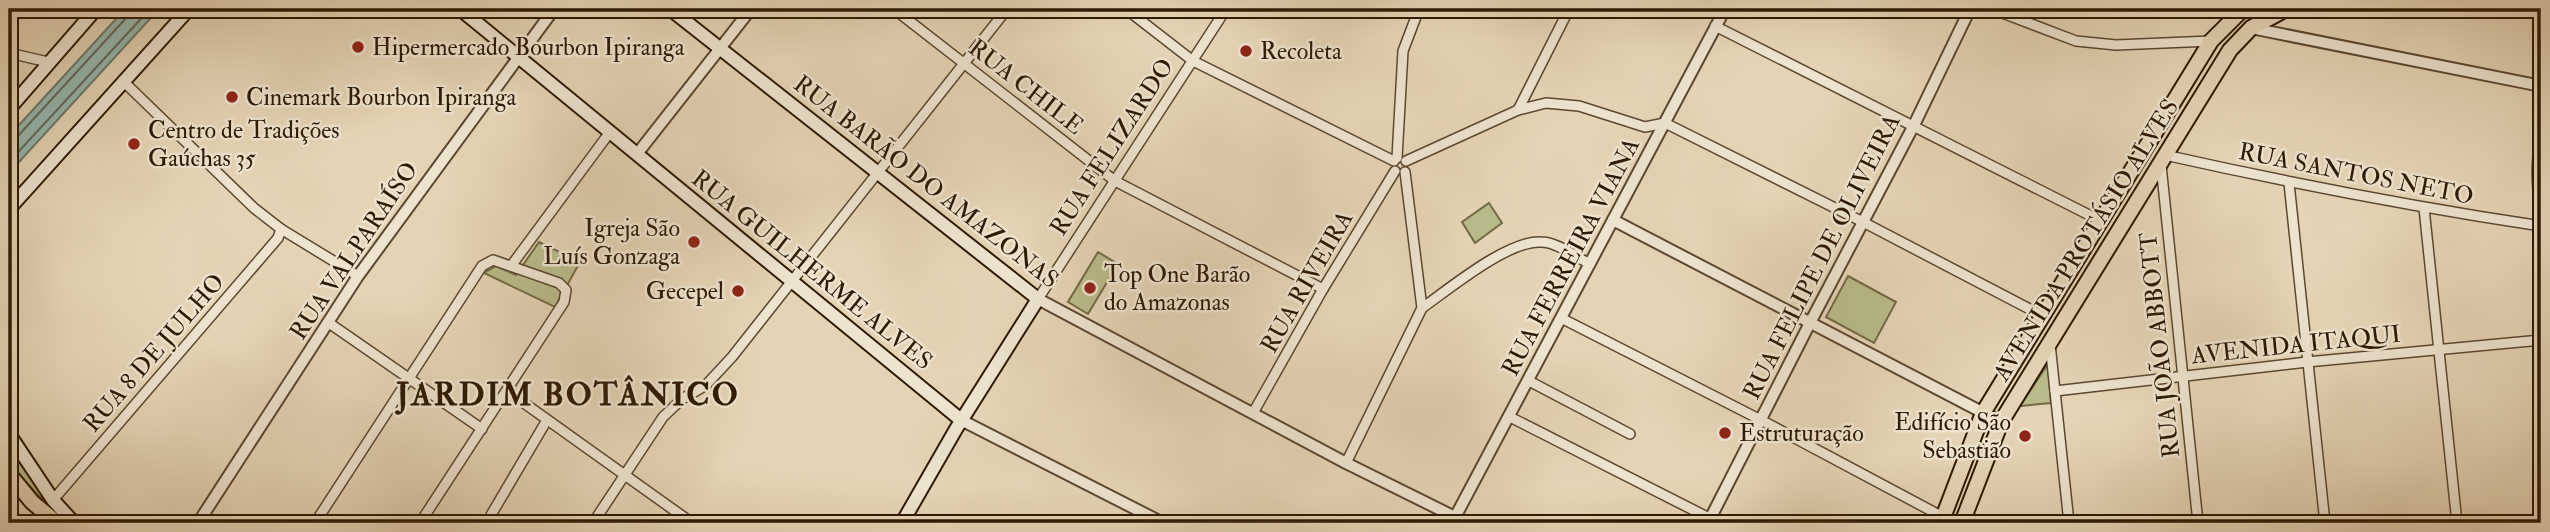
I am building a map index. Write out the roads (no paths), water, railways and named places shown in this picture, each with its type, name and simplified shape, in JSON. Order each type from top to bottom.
[{"type":"main road","points":[[9,109],[96,9]]},
{"type":"main road","points":[[9,209],[189,9]]},
{"type":"main road","name":"RUA GUILHERME ALVES","points":[[460,9],[961,420]]},
{"type":"main road","name":"RUA BARÃO DO AMAZONAS","points":[[670,9],[1038,299]]},
{"type":"main road","name":"AVENIDA PROTÁSIO ALVES","points":[[1942,520],[1983,413],[2211,41],[2243,9]]},
{"type":"main road","name":"AVENIDA PROTÁSIO ALVES","points":[[1962,523],[2001,422],[2230,50],[2250,28],[2286,9]]},
{"type":"main road","points":[[9,221],[23,194]]},
{"type":"main road","name":"RUA FELIZARDO","points":[[902,523],[961,420],[1038,299]]},
{"type":"main road","points":[[9,434],[54,500],[74,523]]},
{"type":"main road","points":[[9,474],[32,502],[57,523]]},
{"type":"street","name":"RUA VALPARAÍSO","points":[[198,523],[358,276],[554,9]]},
{"type":"street","points":[[637,154],[751,9]]},
{"type":"street","name":"RUA CHILE","points":[[894,9],[1115,181],[1323,289]]},
{"type":"street","points":[[593,523],[663,417],[682,399],[706,385],[733,357],[1007,9]]},
{"type":"street","points":[[1126,9],[1193,61],[1399,165]]},
{"type":"street","name":"RUA FELIZARDO","points":[[1038,299],[1226,9]]},
{"type":"street","points":[[1419,9],[1403,51],[1399,165],[1422,308]]},
{"type":"street","points":[[1518,110],[1569,9]]},
{"type":"street","name":"RUA FERREIRA VIANA","points":[[1454,520],[1724,9]]},
{"type":"street","name":"RUA FELIPE DE OLIVEIRA","points":[[1713,522],[1761,420],[1914,125],[1970,9]]},
{"type":"street","points":[[1992,9],[2076,41],[2116,45],[2211,41]]},
{"type":"street","points":[[1715,26],[2101,221]]},
{"type":"street","points":[[2250,28],[2541,86]]},
{"type":"street","points":[[9,53],[48,62]]},
{"type":"street","points":[[123,81],[254,208],[281,229],[358,276]]},
{"type":"street","points":[[1399,165],[1518,110],[1546,103],[1579,106],[1645,127],[1665,123],[2043,316]]},
{"type":"street","points":[[511,267],[610,132]]},
{"type":"street","points":[[2541,134],[2536,163],[2541,212]]},
{"type":"street","name":"RUA SANTOS NETO","points":[[2163,159],[2424,208],[2541,226]]},
{"type":"street","name":"RUA JOÃO ABBOTT","points":[[2163,159],[2198,523]]},
{"type":"street","name":"RUA RIVEIRA","points":[[1254,413],[1323,289],[1399,165]]},
{"type":"street","points":[[2289,183],[2325,523]]},
{"type":"street","points":[[2424,208],[2457,523]]},
{"type":"street","points":[[1613,220],[2001,422]]},
{"type":"street","name":"RUA 8 DE JULHO","points":[[54,500],[278,238],[281,229]]},
{"type":"street","points":[[1346,463],[1422,308],[1487,263],[1524,245],[1541,242],[1555,245],[1591,264]]},
{"type":"street","points":[[316,523],[482,266],[493,260],[559,283],[566,290],[564,302],[420,523]]},
{"type":"street","name":"RUA BARÃO DO AMAZONAS","points":[[1038,299],[1454,520],[1467,523]]},
{"type":"street","points":[[1562,318],[1761,420],[1942,520]]},
{"type":"street","points":[[329,323],[482,429]]},
{"type":"street","name":"AVENIDA ITAQUI","points":[[2055,391],[2183,375],[2541,340]]},
{"type":"street","points":[[2050,343],[2068,523]]},
{"type":"street","points":[[1528,382],[1630,434]]},
{"type":"street","points":[[507,391],[692,523]]},
{"type":"street","points":[[1510,417],[1713,522]]},
{"type":"street","points":[[491,515],[547,420]]},
{"type":"street","name":"RUA GUILHERME ALVES","points":[[961,420],[1163,523]]},
{"type":"water","points":[[125,9],[159,9],[9,173],[9,136]]},
{"type":"place","name":"Hipermercado Bourbon Ipiranga","points":[[358,47]]},
{"type":"place","name":"Recoleta","points":[[1246,51]]},
{"type":"place","name":"Cinemark Bourbon Ipiranga","points":[[232,97]]},
{"type":"place","name":"Centro de Tradições Gaúchas 35","points":[[134,144]]},
{"type":"place","name":"Igreja São Luís Gonzaga","points":[[694,242]]},
{"type":"place","name":"Top One Barão do Amazonas","points":[[1090,288]]},
{"type":"place","name":"Gecepel","points":[[738,291]]},
{"type":"place","name":"Estruturação","points":[[1725,433]]},
{"type":"place","name":"Edifício São Sebastião","points":[[2025,436]]},
{"type":"district","name":"JARDIM BOTÂNICO","points":[[568,395]]}]
